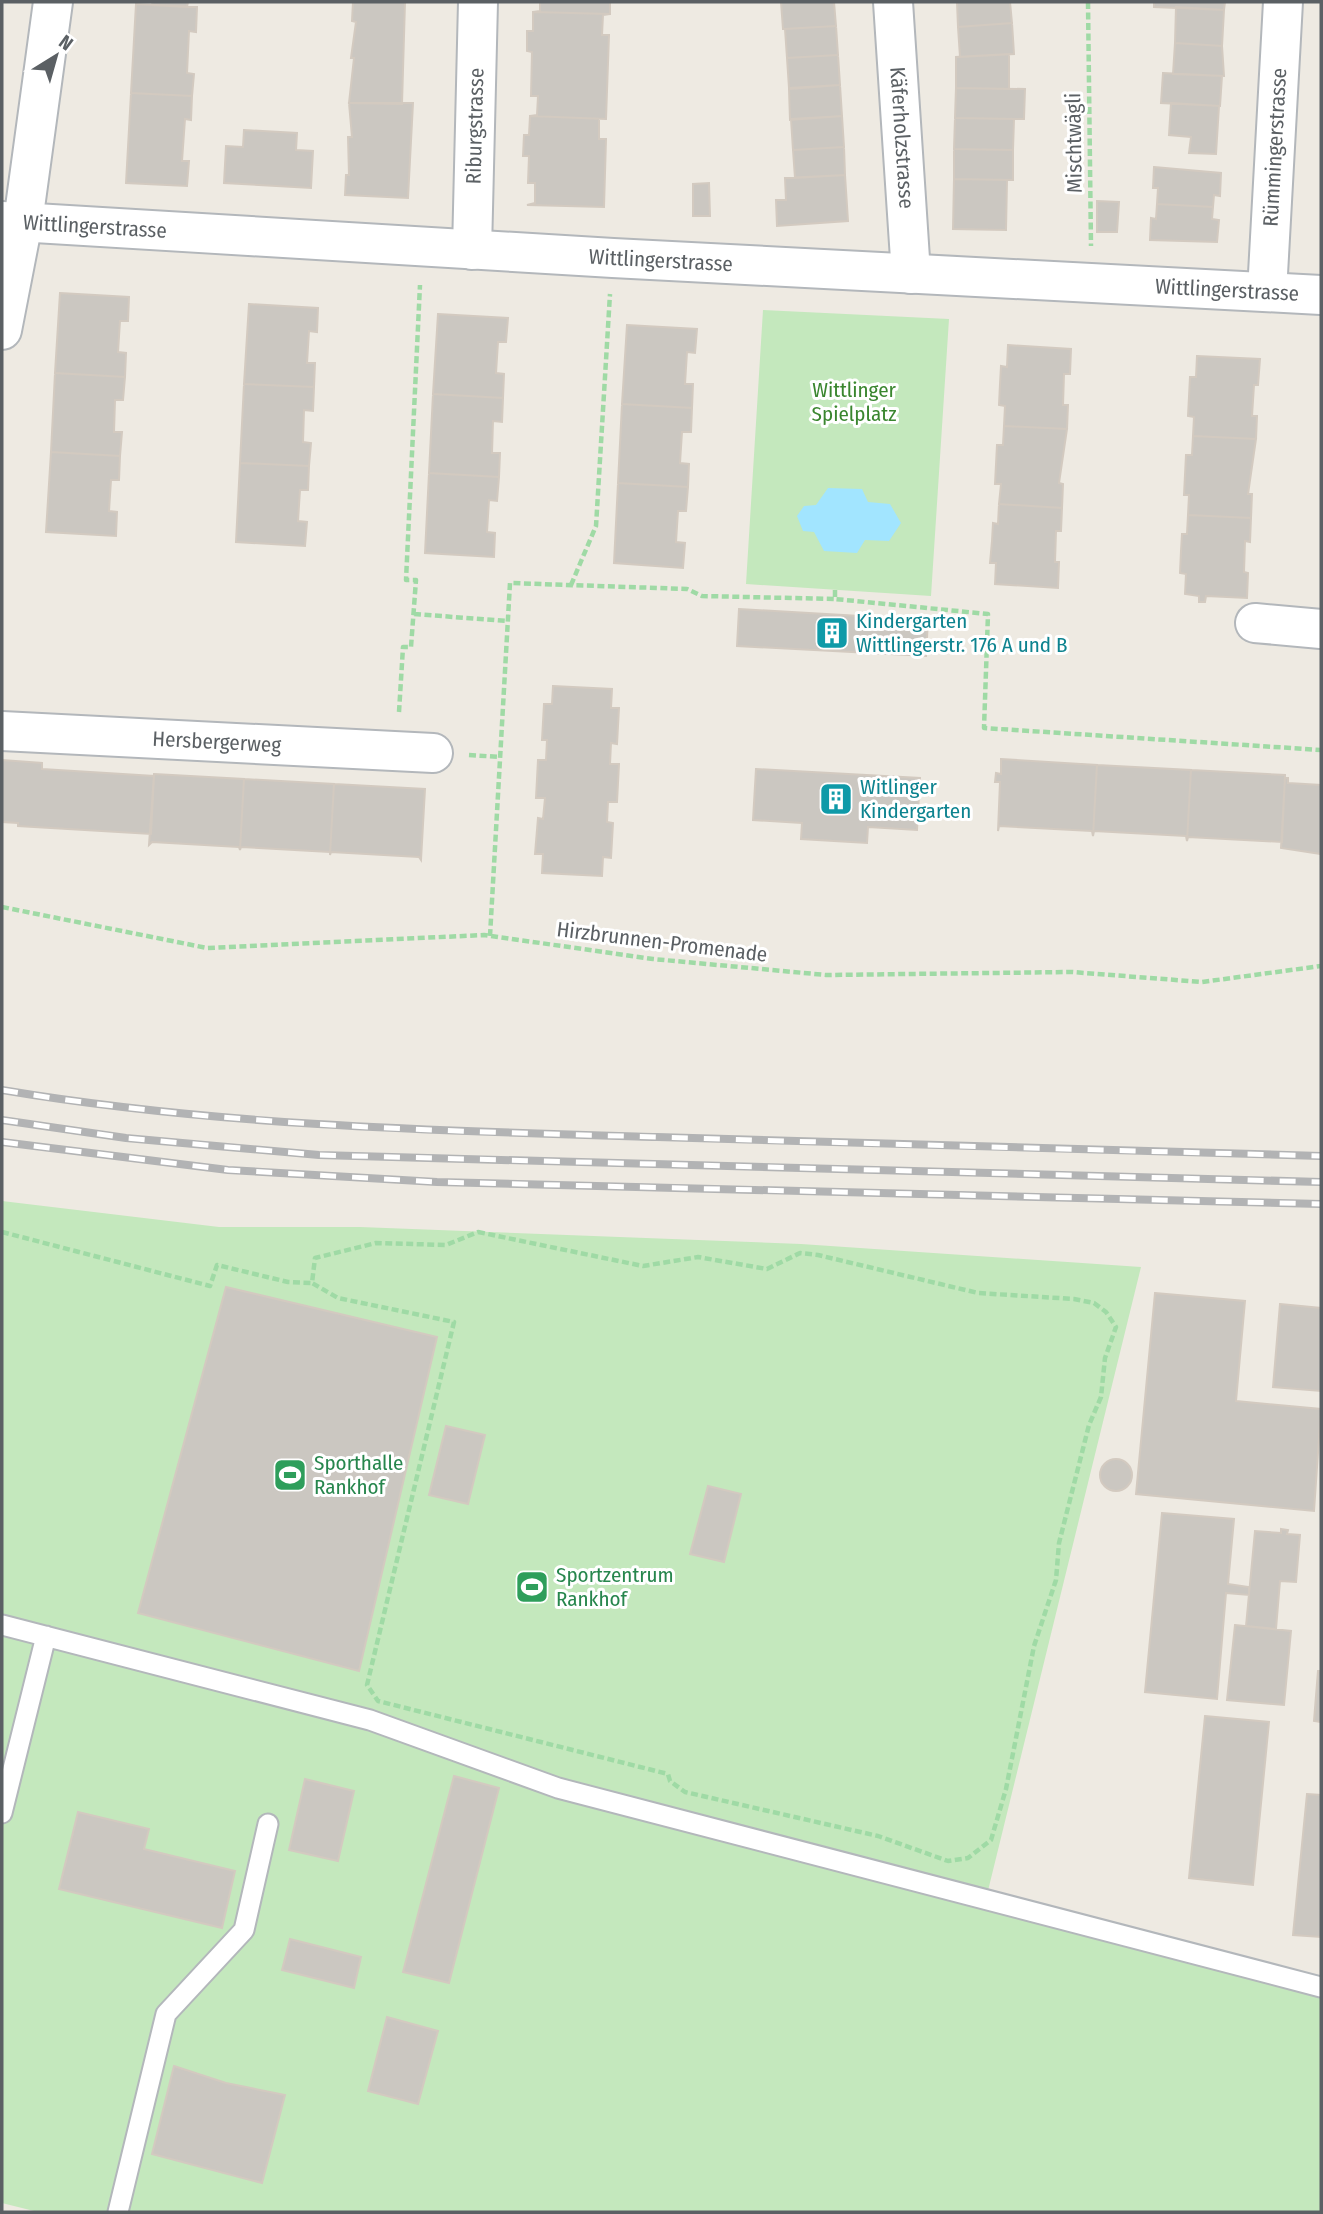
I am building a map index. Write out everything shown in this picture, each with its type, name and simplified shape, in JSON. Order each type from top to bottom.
[{"type":"street","points":[[2,330],[12,221],[53,2]]},
{"type":"street","name":"Riburgstrasse","points":[[471,250],[478,2]]},
{"type":"street","name":"Käferholzstrasse","points":[[894,2],[911,274]]},
{"type":"street","name":"Rümmingerstrasse","points":[[1267,292],[1283,2]]},
{"type":"street","name":"Wittlingerstrasse","points":[[12,221],[612,258],[1321,295]]},
{"type":"street","points":[[1255,624],[1321,629]]},
{"type":"street","name":"Hersbergerweg","points":[[2,731],[433,754]]},
{"type":"lane","points":[[2,1625],[370,1720],[558,1788],[1321,1987]]},
{"type":"lane","points":[[2,1813],[46,1636]]},
{"type":"lane","points":[[118,2212],[166,2014],[244,1930],[268,1824]]},
{"type":"path","name":"Mischtwägli","points":[[1088,2],[1091,283]]},
{"type":"path","points":[[396,752],[403,647],[411,647],[416,580],[405,580],[421,247]]},
{"type":"path","points":[[571,585],[596,526],[612,258]]},
{"type":"path","points":[[490,936],[510,583],[687,589],[702,596],[835,599],[988,614],[984,728],[1321,750]]},
{"type":"path","points":[[835,590],[835,599]]},
{"type":"path","points":[[414,614],[508,621]]},
{"type":"path","name":"Hirzbrunnen-Promenade","points":[[2,907],[207,948],[490,936],[653,960],[826,975],[1072,972],[1202,982],[1321,966]]},
{"type":"path","points":[[2,1232],[209,1286],[216,1265],[288,1282],[312,1283],[338,1297],[454,1322],[367,1685],[378,1702],[668,1774],[670,1781],[685,1792],[878,1836],[948,1861],[968,1858],[991,1840],[1006,1789],[1034,1646],[1056,1580],[1059,1543],[1077,1468],[1104,1383],[1105,1358],[1116,1326],[1106,1312],[1094,1303],[1074,1299],[978,1293],[818,1255],[800,1254],[767,1269],[698,1257],[643,1266],[487,1232],[456,1238],[446,1245],[376,1243],[315,1258],[312,1283]]},
{"type":"green space","name":"Wittlinger Spielplatz","points":[[763,310],[949,319],[931,596],[746,584]]},
{"type":"green space","name":"Sportzentrum Rankhof","points":[[2,1201],[219,1227],[360,1227],[801,1244],[1141,1267],[984,1907],[1321,1995],[1321,2212],[38,2212],[2,2203]]},
{"type":"water","points":[[828,488],[862,489],[868,502],[890,504],[901,523],[889,541],[865,540],[857,553],[824,551],[814,532],[803,531],[797,516],[804,506],[816,505]]},
{"type":"building","points":[[153,2],[188,2],[187,7],[152,5]]},
{"type":"building","points":[[353,2],[405,2],[402,104],[349,103],[356,22],[352,21]]},
{"type":"building","points":[[540,2],[610,2],[610,14],[533,12],[540,11]]},
{"type":"building","points":[[781,2],[834,2],[836,26],[783,29]]},
{"type":"building","points":[[957,2],[1010,2],[1012,23],[958,27]]},
{"type":"building","points":[[1154,2],[1225,2],[1224,10],[1154,7]]},
{"type":"building","points":[[136,4],[197,7],[196,32],[189,31],[187,73],[194,74],[192,96],[131,93]]},
{"type":"building","points":[[1176,7],[1224,10],[1222,46],[1175,43]]},
{"type":"building","points":[[533,12],[610,14],[603,15],[602,35],[609,35],[606,119],[530,116],[537,115],[538,96],[531,96],[532,52],[527,51],[527,31],[533,31]]},
{"type":"building","points":[[1012,23],[1014,54],[960,57],[958,27]]},
{"type":"building","points":[[836,26],[838,55],[787,58],[785,29]]},
{"type":"building","points":[[1175,43],[1222,46],[1224,76],[1173,74]]},
{"type":"building","points":[[1009,54],[1009,89],[956,88],[956,57]]},
{"type":"building","points":[[838,55],[840,85],[789,88],[787,58]]},
{"type":"building","points":[[1163,73],[1222,76],[1220,106],[1161,103]]},
{"type":"building","points":[[840,85],[842,116],[790,120],[789,89]]},
{"type":"building","points":[[956,88],[1025,89],[1024,119],[955,118]]},
{"type":"building","points":[[131,93],[192,96],[191,120],[185,119],[182,161],[189,161],[187,186],[126,183]]},
{"type":"building","points":[[349,103],[413,103],[408,198],[345,195],[346,175],[349,175],[348,137],[352,137]]},
{"type":"building","points":[[1171,103],[1219,106],[1216,154],[1189,153],[1191,137],[1169,135]]},
{"type":"building","points":[[530,116],[606,119],[599,119],[599,139],[606,139],[604,207],[527,205],[535,203],[535,183],[528,183],[529,156],[523,156],[524,135],[529,135]]},
{"type":"building","points":[[842,116],[844,147],[793,150],[791,119]]},
{"type":"building","points":[[955,118],[1014,119],[1013,150],[954,149]]},
{"type":"building","points":[[244,130],[297,133],[296,150],[313,151],[311,188],[224,183],[226,146],[243,147]]},
{"type":"building","points":[[844,147],[845,175],[795,178],[793,150]]},
{"type":"building","points":[[954,149],[1013,150],[1013,180],[954,179]]},
{"type":"building","points":[[1154,167],[1221,173],[1220,196],[1214,195],[1213,207],[1157,204],[1158,188],[1153,188]]},
{"type":"building","points":[[845,175],[848,221],[777,226],[776,200],[786,200],[785,178]]},
{"type":"building","points":[[954,179],[1007,180],[1006,230],[953,229]]},
{"type":"building","points":[[709,183],[710,216],[693,216],[693,184]]},
{"type":"building","points":[[1097,201],[1119,202],[1117,232],[1097,232]]},
{"type":"building","points":[[1157,204],[1213,207],[1212,219],[1219,220],[1217,242],[1150,240],[1151,218],[1156,219]]},
{"type":"building","points":[[60,293],[129,297],[128,321],[120,321],[118,352],[126,353],[125,377],[55,373]]},
{"type":"building","points":[[249,304],[318,308],[317,332],[309,331],[307,363],[315,363],[314,387],[244,384]]},
{"type":"building","points":[[438,314],[508,318],[506,342],[498,342],[496,373],[504,374],[503,398],[433,394]]},
{"type":"building","points":[[627,325],[697,329],[695,353],[687,352],[685,384],[693,384],[692,408],[622,404]]},
{"type":"building","points":[[1008,345],[1071,349],[1070,374],[1064,374],[1063,405],[1068,405],[1067,429],[1004,426],[1005,406],[999,405],[1000,384],[1001,366],[1007,367]]},
{"type":"building","points":[[1197,356],[1260,359],[1258,385],[1254,385],[1252,416],[1257,416],[1256,439],[1193,436],[1194,417],[1188,416],[1190,377],[1196,377]]},
{"type":"building","points":[[55,373],[125,377],[123,400],[115,400],[114,432],[122,432],[120,456],[51,452]]},
{"type":"building","points":[[244,384],[314,387],[313,411],[304,410],[303,442],[311,443],[309,466],[240,463]]},
{"type":"building","points":[[433,394],[503,398],[502,422],[493,421],[492,453],[500,453],[499,477],[429,473]]},
{"type":"building","points":[[622,404],[692,408],[691,432],[682,432],[680,463],[689,464],[688,487],[618,483]]},
{"type":"building","points":[[1004,426],[1067,429],[1059,483],[1063,484],[1062,508],[999,504],[1001,484],[995,484],[997,445],[1003,445]]},
{"type":"building","points":[[1193,436],[1256,439],[1248,494],[1252,494],[1251,518],[1188,515],[1189,495],[1184,495],[1186,455],[1192,455]]},
{"type":"building","points":[[51,452],[120,456],[119,480],[111,480],[109,511],[117,512],[116,536],[46,532]]},
{"type":"building","points":[[240,463],[309,466],[308,490],[300,490],[298,521],[307,522],[305,546],[236,542]]},
{"type":"building","points":[[429,473],[499,477],[497,501],[489,500],[487,532],[495,533],[494,557],[425,553]]},
{"type":"building","points":[[618,483],[688,487],[686,511],[678,511],[676,542],[685,543],[683,568],[614,563]]},
{"type":"building","points":[[999,504],[1062,508],[1061,531],[1056,531],[1058,588],[995,584],[996,563],[990,563],[993,523],[998,524]]},
{"type":"building","points":[[1188,515],[1251,518],[1250,542],[1245,541],[1247,598],[1206,596],[1205,602],[1199,602],[1199,596],[1185,594],[1186,574],[1180,573],[1182,534],[1187,534]]},
{"type":"building","name":"Kindergarten Wittlingerstr. 176 A und B","points":[[739,609],[928,620],[926,656],[737,646]]},
{"type":"building","points":[[553,686],[612,689],[611,708],[619,708],[617,744],[611,743],[610,764],[619,764],[617,802],[608,802],[607,822],[613,823],[611,858],[603,857],[602,876],[542,873],[543,854],[535,854],[538,818],[543,819],[545,798],[536,798],[538,760],[546,760],[547,740],[542,740],[544,704],[552,704]]},
{"type":"building","points":[[1001,759],[1097,765],[1093,836],[1092,831],[999,826],[998,831],[1000,782],[995,782],[996,773],[1001,774]]},
{"type":"building","points":[[2,760],[42,763],[42,769],[154,776],[151,834],[18,826],[18,823],[2,822]]},
{"type":"building","points":[[1097,765],[1191,770],[1187,841],[1186,836],[1094,831],[1093,836]]},
{"type":"building","name":"Witlinger Kindergarten","points":[[756,769],[920,778],[917,830],[868,827],[867,843],[801,839],[802,823],[753,820]]},
{"type":"building","points":[[1191,770],[1285,775],[1282,842],[1188,837],[1187,841]]},
{"type":"building","points":[[154,774],[244,779],[240,850],[239,847],[152,842],[149,845]]},
{"type":"building","points":[[1285,778],[1288,778],[1288,783],[1321,785],[1321,854],[1281,848]]},
{"type":"building","points":[[244,779],[334,784],[330,855],[330,852],[241,847],[240,850]]},
{"type":"building","points":[[334,784],[425,789],[421,860],[419,857],[331,852],[330,855]]},
{"type":"building","name":"Sporthalle Rankhof","points":[[226,1287],[437,1337],[359,1671],[138,1613]]},
{"type":"building","points":[[1155,1293],[1245,1301],[1236,1401],[1321,1409],[1314,1511],[1136,1494]]},
{"type":"building","points":[[1280,1304],[1321,1308],[1321,1391],[1273,1387]]},
{"type":"building","points":[[446,1426],[485,1435],[468,1504],[429,1495]]},
{"type":"building","points":[[1116,1459],[1128,1463],[1132,1475],[1128,1487],[1116,1491],[1104,1487],[1100,1475],[1104,1463]]},
{"type":"building","points":[[708,1486],[741,1494],[724,1562],[690,1554]]},
{"type":"building","points":[[1162,1513],[1234,1519],[1228,1584],[1249,1587],[1249,1595],[1226,1593],[1217,1699],[1145,1692]]},
{"type":"building","points":[[1281,1529],[1288,1530],[1287,1534],[1300,1535],[1296,1582],[1280,1581],[1276,1629],[1246,1626],[1255,1531],[1281,1533]]},
{"type":"building","points":[[1235,1625],[1291,1631],[1284,1705],[1227,1700]]},
{"type":"building","points":[[1318,1671],[1321,1671],[1321,1722],[1314,1721]]},
{"type":"building","points":[[1205,1716],[1269,1722],[1253,1885],[1189,1878]]},
{"type":"building","points":[[454,1776],[499,1788],[449,1983],[403,1972]]},
{"type":"building","points":[[305,1779],[354,1791],[338,1861],[289,1850]]},
{"type":"building","points":[[1307,1794],[1321,1795],[1321,1937],[1293,1935]]},
{"type":"building","points":[[78,1812],[149,1829],[144,1849],[235,1871],[222,1928],[59,1889]]},
{"type":"building","points":[[290,1939],[361,1957],[354,1988],[282,1970]]},
{"type":"building","points":[[387,2017],[438,2031],[418,2104],[368,2091]]},
{"type":"building","points":[[174,2066],[226,2083],[285,2095],[262,2183],[152,2154]]},
{"type":"railway","points":[[2,1090],[165,1112],[328,1125],[575,1135],[1321,1156]]},
{"type":"railway","points":[[2,1120],[126,1138],[319,1155],[1321,1182]]},
{"type":"railway","points":[[2,1142],[228,1170],[437,1182],[1321,1204]]},
{"type":"place","name":"Kindergarten Wittlingerstr. 176 A und B","points":[[832,633]]},
{"type":"place","name":"Witlinger Kindergarten","points":[[836,799]]},
{"type":"place","name":"Sporthalle Rankhof","points":[[290,1475]]},
{"type":"place","name":"Sportzentrum Rankhof","points":[[532,1587]]}]
